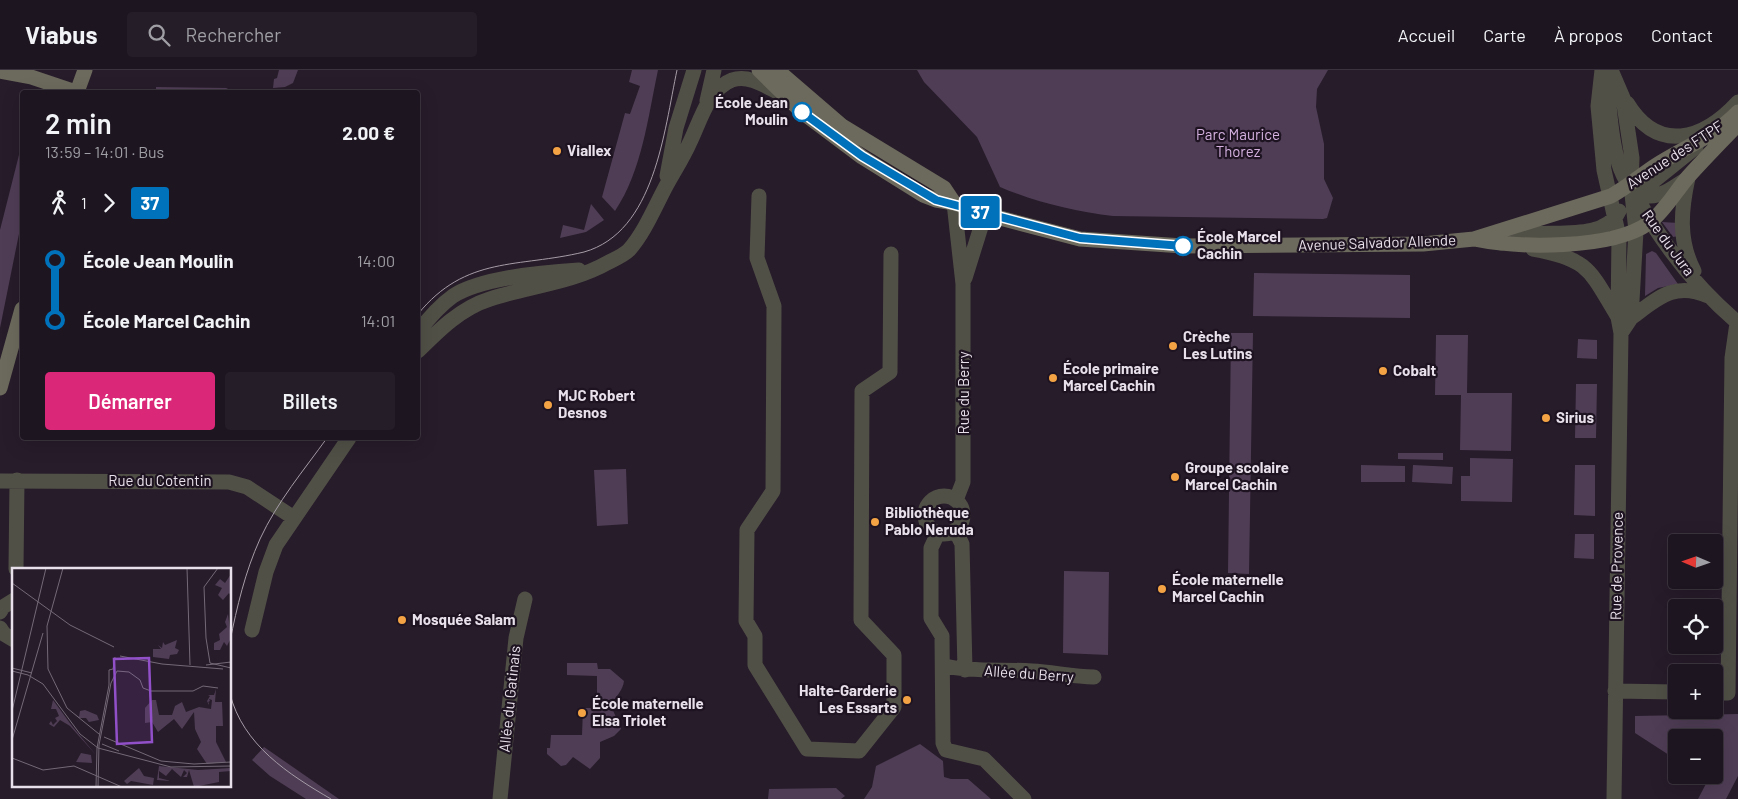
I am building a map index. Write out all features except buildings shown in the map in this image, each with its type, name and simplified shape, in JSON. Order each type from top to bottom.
[{"type":"street","points":[[665,187],[676,128],[694,70]]},
{"type":"street","points":[[420,350],[442,327],[467,310],[489,299],[558,283],[598,269],[628,251],[650,217],[690,142],[702,114],[714,70]]},
{"type":"street","name":"Avenue Salvador Allende","points":[[759,70],[802,112],[862,156],[923,194],[936,200],[954,203],[985,214],[1080,238],[1134,244],[1354,246],[1424,244],[1474,239],[1610,196]]},
{"type":"street","name":"Avenue Salvador Allende","points":[[778,70],[842,126],[944,188],[954,203]]},
{"type":"street","points":[[1602,70],[1598,106],[1604,170],[1619,237],[1624,318]]},
{"type":"street","name":"Rue du Jura","points":[[1606,70],[1617,164],[1624,178],[1651,222],[1710,297],[1738,323]]},
{"type":"street","points":[[1612,70],[1623,98],[1636,119],[1645,127],[1664,135],[1679,137],[1706,128],[1738,102]]},
{"type":"street","points":[[0,71],[31,77],[71,90]]},
{"type":"street","points":[[77,90],[81,71]]},
{"type":"street","points":[[702,114],[712,98],[732,80],[756,81],[787,98]]},
{"type":"street","points":[[1623,98],[1636,196],[1636,232],[1624,318]]},
{"type":"street","name":"Avenue des FTPF","points":[[1610,196],[1636,196],[1655,166],[1707,138],[1738,112]]},
{"type":"street","name":"Avenue des FTPF","points":[[1619,237],[1636,232],[1651,222],[1688,178],[1738,124]]},
{"type":"street","points":[[1497,244],[1530,234],[1592,231],[1615,219],[1636,196],[1650,196],[1667,192],[1688,178]]},
{"type":"street","name":"Rue du Jura","points":[[1688,178],[1681,226],[1684,245],[1690,264],[1710,297]]},
{"type":"street","points":[[759,196],[757,258],[774,306],[774,491],[747,530],[746,621],[755,636],[755,665],[807,749],[859,751],[894,707],[894,655],[861,620],[862,391],[890,372],[891,254]]},
{"type":"street","points":[[1619,237],[1636,196]]},
{"type":"street","name":"Rue du Berry","points":[[954,203],[963,284],[964,460],[963,482],[956,500],[963,514],[962,520],[955,530],[962,544],[965,670]]},
{"type":"street","name":"Rue du Berry","points":[[963,284],[985,214]]},
{"type":"street","name":"Avenue Salvador Allende","points":[[1497,244],[1593,244],[1619,237]]},
{"type":"street","name":"Avenue Salvador Allende","points":[[1474,239],[1564,254],[1582,264],[1596,279],[1624,318]]},
{"type":"street","points":[[420,329],[432,314],[454,296],[488,283],[532,274],[598,269]]},
{"type":"street","name":"Rue du Jura","points":[[1624,318],[1654,299],[1670,292],[1693,290],[1710,297]]},
{"type":"street","points":[[0,388],[20,317]]},
{"type":"street","name":"Rue de Provence","points":[[1614,799],[1621,333],[1624,318]]},
{"type":"street","points":[[1723,693],[1728,693],[1734,578],[1732,358],[1738,323]]},
{"type":"street","points":[[252,630],[266,572],[276,545],[348,440]]},
{"type":"street","points":[[16,568],[17,480]]},
{"type":"street","name":"Rue du Cotentin","points":[[0,481],[229,482],[247,487],[294,518]]},
{"type":"street","points":[[955,530],[944,534],[938,533],[928,526],[925,514],[929,503],[939,496],[951,497],[956,500]]},
{"type":"street","points":[[938,533],[931,548],[931,618],[942,636],[944,666],[943,743],[946,750],[984,759],[1024,799]]},
{"type":"street","name":"Allée du Gatinais","points":[[500,799],[516,638],[525,599]]},
{"type":"street","points":[[0,612],[8,602],[12,601]]},
{"type":"street","points":[[0,628],[4,634],[12,639]]},
{"type":"street","points":[[944,666],[965,670]]},
{"type":"street","name":"Allée du Berry","points":[[965,670],[1034,671],[1068,677],[1094,677]]},
{"type":"street","points":[[1615,691],[1668,692]]},
{"type":"green space","points":[[279,70],[298,70],[293,83],[285,87],[273,88],[274,79],[277,78]]},
{"type":"green space","points":[[632,70],[658,70],[638,161],[632,179],[615,211],[602,197],[625,113],[630,114],[640,86],[629,82]]},
{"type":"green space","name":"Parc Maurice Thorez","points":[[917,70],[1328,70],[1317,89],[1316,107],[1324,144],[1324,179],[1333,198],[1327,218],[1113,216],[1056,206],[1013,192],[1000,187],[977,137],[924,82]]},
{"type":"green space","points":[[156,87],[228,88],[224,90],[156,90]]},
{"type":"green space","points":[[20,151],[20,229],[0,328],[0,230]]},
{"type":"green space","points":[[591,204],[604,220],[586,232],[560,238],[563,225],[584,230]]},
{"type":"green space","points":[[1662,222],[1679,223],[1679,236],[1673,237]]},
{"type":"green space","points":[[1652,251],[1656,253],[1678,284],[1658,288],[1645,296],[1646,254]]},
{"type":"green space","points":[[1254,273],[1410,275],[1410,318],[1253,316]]},
{"type":"green space","points":[[1231,333],[1253,333],[1249,574],[1228,573]]},
{"type":"green space","points":[[1436,335],[1468,335],[1467,393],[1512,393],[1511,451],[1460,450],[1461,395],[1435,395]]},
{"type":"green space","points":[[1578,339],[1597,340],[1597,359],[1577,358]]},
{"type":"green space","points":[[1576,384],[1597,384],[1596,438],[1575,438]]},
{"type":"green space","points":[[1398,453],[1443,453],[1443,460],[1398,459]]},
{"type":"green space","points":[[1470,458],[1513,459],[1512,502],[1461,501],[1461,476],[1470,476]]},
{"type":"green space","points":[[1361,465],[1405,466],[1405,482],[1361,482]]},
{"type":"green space","points":[[1413,465],[1453,467],[1452,484],[1412,482]]},
{"type":"green space","points":[[1575,465],[1595,465],[1595,516],[1574,515]]},
{"type":"green space","points":[[626,469],[628,524],[597,526],[594,470]]},
{"type":"green space","points":[[1575,534],[1594,534],[1594,559],[1574,558]]},
{"type":"green space","points":[[1064,571],[1109,572],[1108,655],[1063,653]]},
{"type":"green space","points":[[567,663],[597,663],[598,669],[610,669],[624,681],[612,705],[621,729],[614,736],[600,742],[600,758],[590,769],[573,757],[566,765],[561,766],[547,754],[547,748],[550,748],[551,735],[582,735],[583,708],[597,708],[597,676],[567,675]]},
{"type":"green space","points":[[1723,714],[1738,714],[1738,776],[1726,799],[1698,799],[1706,784],[1723,784],[1723,729],[1668,729],[1668,754],[1635,733],[1635,716],[1668,715],[1668,719],[1723,719]]},
{"type":"green space","points":[[920,744],[943,761],[944,777],[968,779],[991,799],[864,799],[872,787],[876,766]]},
{"type":"green space","points":[[264,747],[339,799],[306,799],[270,776],[252,760]]},
{"type":"green space","points":[[836,788],[845,796],[841,799],[768,799],[769,789]]},
{"type":"tram line","points":[[420,312],[436,295],[455,282],[474,273],[494,267],[584,252],[608,241],[627,224],[641,202],[661,149],[677,70]]},
{"type":"tram line","points":[[231,637],[246,577],[260,539],[283,499],[326,440]]},
{"type":"tram line","points":[[231,697],[236,712],[256,743],[284,768],[331,799]]},
{"type":"bus line","name":"37","points":[[802,112],[862,156],[936,200],[954,203],[1046,231],[1080,238],[1116,243],[1183,246]]},
{"type":"place","name":"École Jean Moulin","points":[[802,112]]},
{"type":"place","name":"Viallex","points":[[557,151]]},
{"type":"place","name":"École Marcel Cachin","points":[[1183,246]]},
{"type":"place","name":"Crèche Les Lutins","points":[[1173,346]]},
{"type":"place","name":"Cobalt","points":[[1383,371]]},
{"type":"place","name":"École primaire Marcel Cachin","points":[[1053,378]]},
{"type":"place","name":"MJC Robert Desnos","points":[[548,405]]},
{"type":"place","name":"Sirius","points":[[1546,418]]},
{"type":"place","name":"Groupe scolaire Marcel Cachin","points":[[1175,477]]},
{"type":"place","name":"Bibliothèque Pablo Neruda","points":[[875,522]]},
{"type":"place","name":"École maternelle Marcel Cachin","points":[[1162,589]]},
{"type":"place","name":"Mosquée Salam","points":[[402,620]]},
{"type":"place","name":"Halte-Garderie Les Essarts","points":[[907,700]]},
{"type":"place","name":"École maternelle Elsa Triolet","points":[[582,713]]}]
